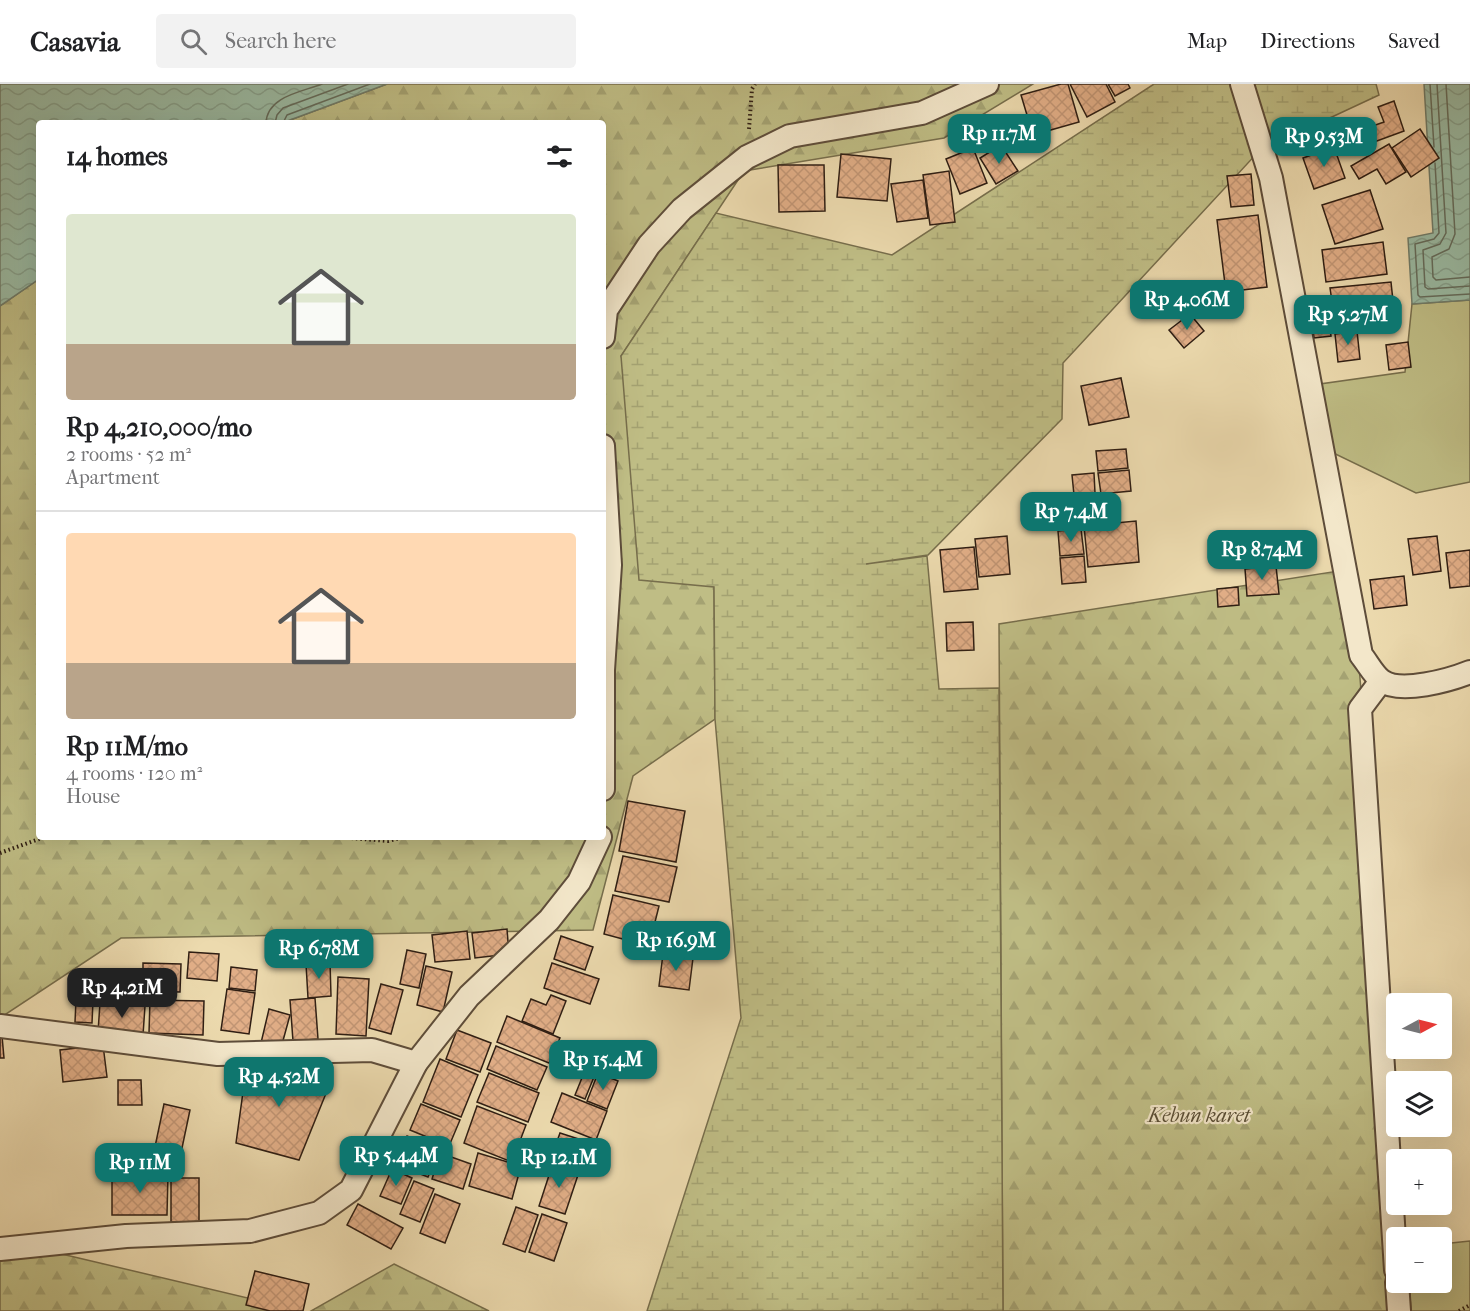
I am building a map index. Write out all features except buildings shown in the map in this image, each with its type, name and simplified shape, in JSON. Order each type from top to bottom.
[{"type":"street","points":[[606,310],[649,245],[682,209],[747,157],[790,136],[922,113],[987,84]]},
{"type":"street","points":[[1242,84],[1271,178],[1361,655],[1381,681],[1402,687],[1452,679],[1470,672]]},
{"type":"street","points":[[606,497],[610,565],[606,625]]},
{"type":"street","points":[[1381,681],[1360,709],[1393,1227]]},
{"type":"street","points":[[0,1249],[126,1236],[250,1231],[318,1213],[351,1190],[416,1063],[470,996],[549,921],[579,882],[599,840]]},
{"type":"street","points":[[0,1026],[218,1054],[372,1050],[416,1063]]},
{"type":"street","points":[[1398,1293],[1399,1311]]},
{"type":"path","points":[[747,157],[752,89],[755,84]]},
{"type":"path","points":[[0,853],[37,840]]},
{"type":"path","points":[[376,840],[392,840]]},
{"type":"path","points":[[1459,1311],[1470,1305]]},
{"type":"green space","points":[[387,84],[1033,84],[944,138],[744,171],[621,356],[714,587],[715,719],[633,776],[593,930],[121,938],[0,1018],[0,306],[36,281],[36,840],[606,840],[606,120],[290,120]]},
{"type":"green space","points":[[1154,84],[1376,84],[1379,95],[1259,151],[1063,363],[1062,419],[928,555],[866,564],[927,556],[939,689],[999,688],[1003,1311],[647,1311],[741,1018],[715,719],[714,587],[639,580],[621,356],[716,213],[892,255]]},
{"type":"green space","points":[[1470,300],[1470,482],[1416,493],[1323,448],[1320,384],[1405,372],[1412,304]]},
{"type":"green space","name":"Kebun karet","points":[[1351,569],[1386,994],[1386,1059],[1391,1059],[1392,1071],[1386,1071],[1386,1137],[1398,1137],[1399,1149],[1386,1149],[1386,1215],[1404,1215],[1405,1227],[1386,1227],[1386,1293],[1410,1293],[1411,1311],[1003,1311],[999,624]]},
{"type":"green space","points":[[1470,1241],[1470,1311],[1411,1311],[1410,1293],[1452,1293],[1452,1243]]},
{"type":"green space","points":[[32,1247],[303,1311],[0,1311],[0,1249]]},
{"type":"green space","points":[[394,1264],[489,1311],[311,1311]]},
{"type":"water","points":[[0,84],[387,84],[290,120],[36,120],[36,281],[0,306]]},
{"type":"water","points":[[1424,84],[1470,84],[1470,300],[1412,304],[1408,238],[1433,233]]}]
